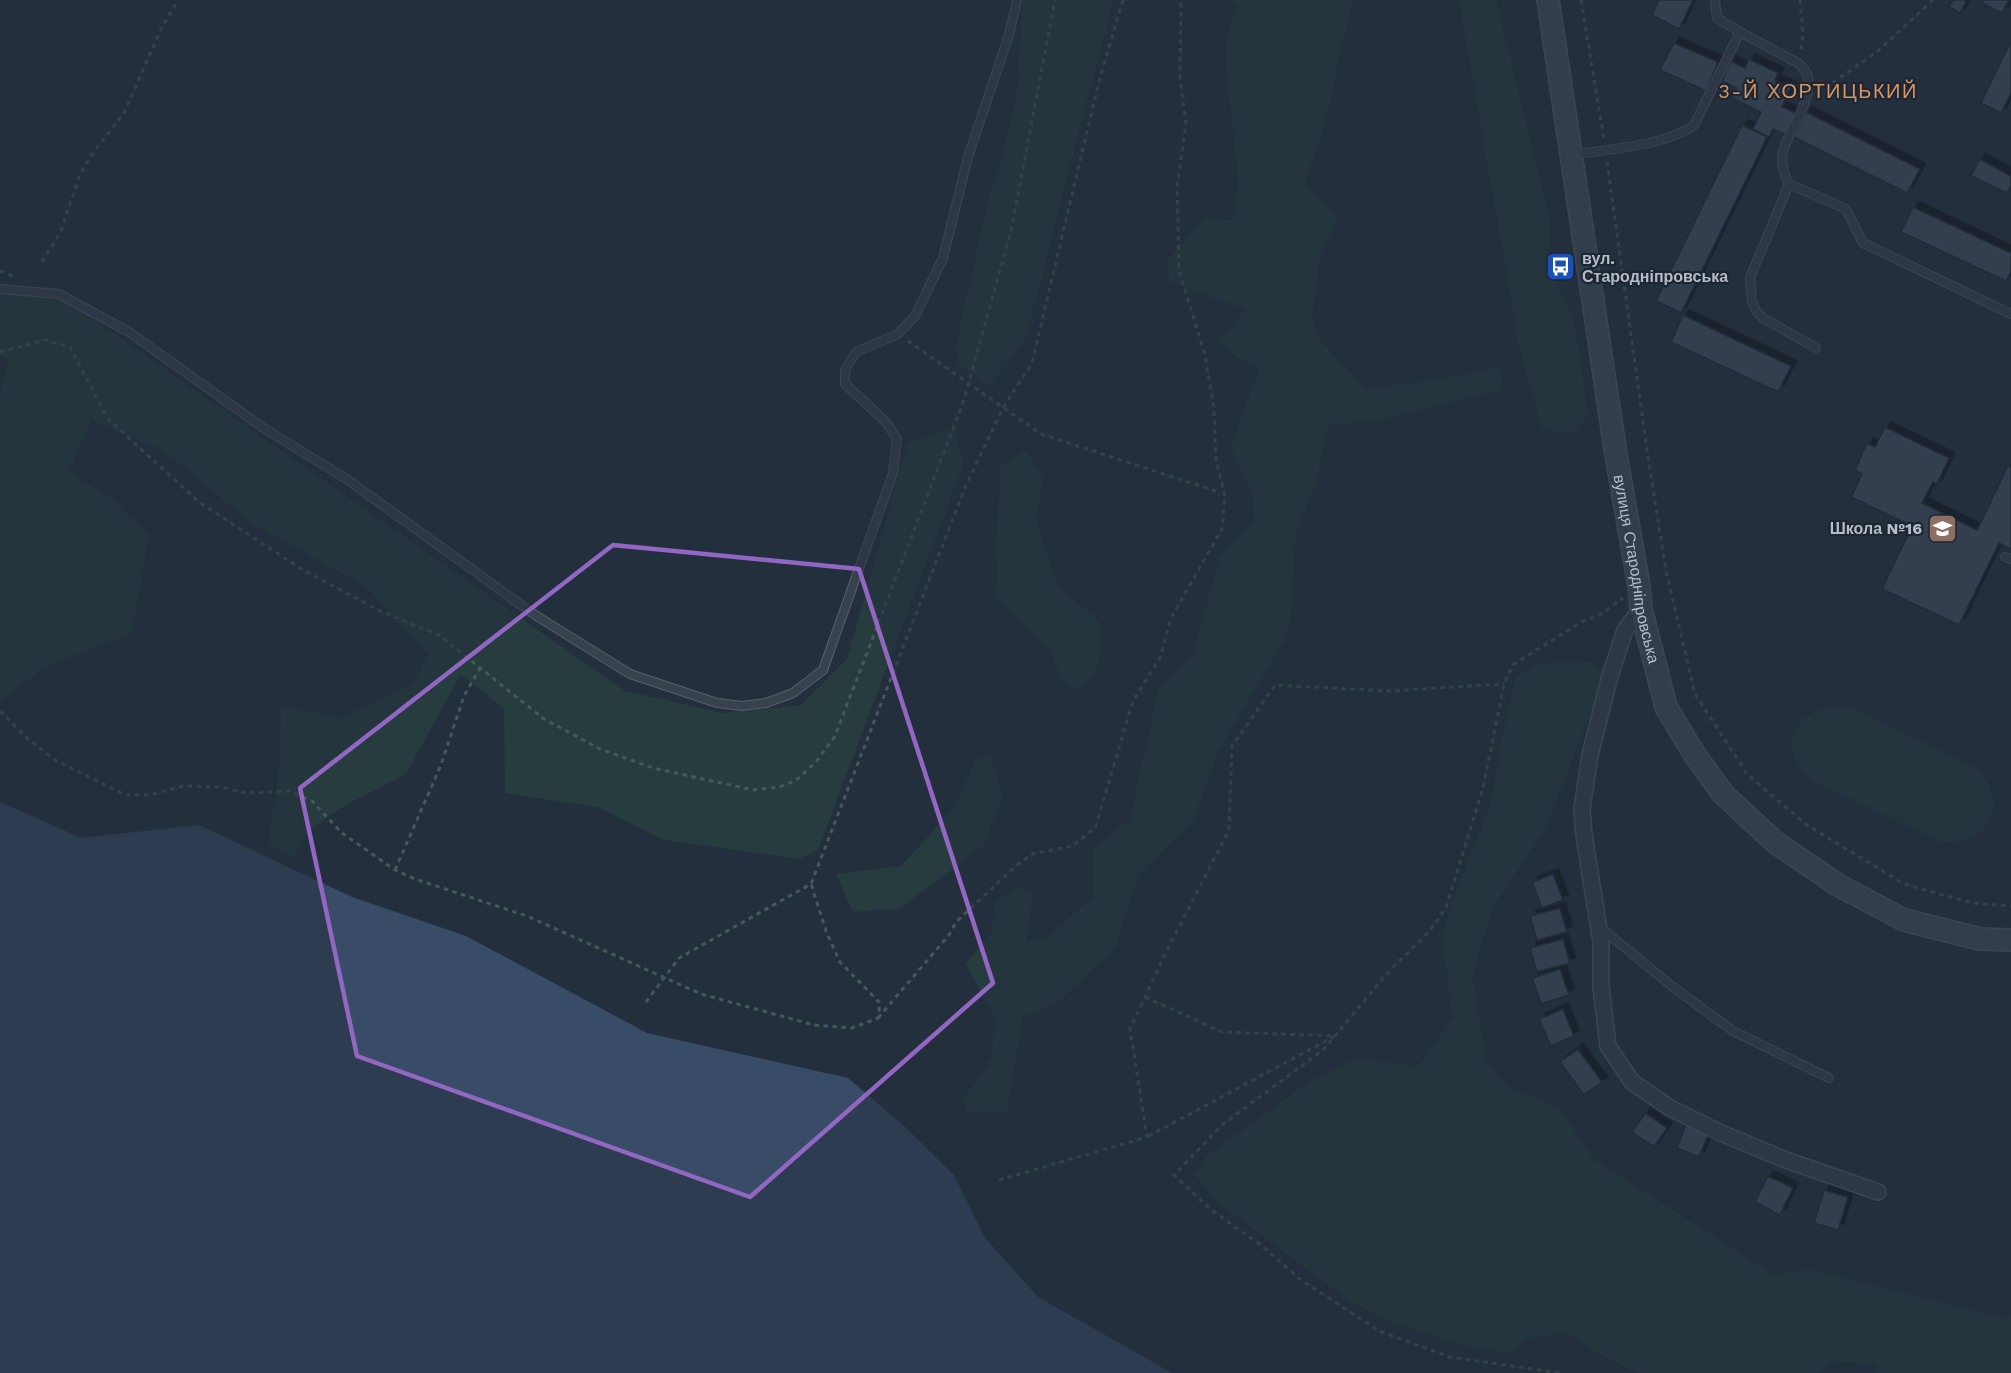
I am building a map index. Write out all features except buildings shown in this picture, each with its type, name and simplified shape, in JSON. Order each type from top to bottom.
[{"type":"street","name":"вулиця Стародніпровська","points":[[1548,0],[1641,609],[1666,707],[1693,752],[1723,794],[1776,843],[1838,885],[1904,920],[1980,939],[2011,940]]},
{"type":"street","points":[[1641,609],[1624,630],[1610,676],[1590,755],[1582,809],[1599,927],[1604,1017],[1608,1046],[1632,1082],[1670,1108],[1720,1133],[1786,1160],[1878,1192]]},
{"type":"lane","points":[[0,289],[59,294],[129,332],[262,427],[348,480],[535,615],[630,674],[717,703],[742,706],[766,703],[794,693],[823,670],[893,473],[897,439],[887,423],[845,384],[845,370],[856,352],[898,334],[915,316],[943,258],[968,157],[1009,35],[1017,0]]},
{"type":"lane","points":[[1715,0],[1717,18],[1804,67],[1806,100],[1782,152],[1782,164],[1789,183],[1750,278],[1752,302],[1756,311],[1763,318],[1816,348]]},
{"type":"lane","points":[[1572,155],[1684,132],[1694,124],[1740,32]]},
{"type":"lane","points":[[1789,183],[1846,209],[1863,243],[2011,314]]},
{"type":"lane","points":[[1599,927],[1673,987],[1733,1031],[1829,1078]]},
{"type":"path","points":[[42,262],[61,231],[79,177],[90,158],[124,113],[162,27],[178,0]]},
{"type":"path","points":[[0,352],[45,340],[70,347],[107,418],[199,502],[303,570],[380,611],[439,635],[544,720],[600,749],[653,768],[753,790],[779,787],[795,781],[816,762],[835,736],[963,403],[1011,231],[1054,0]]},
{"type":"path","points":[[878,1018],[880,1003],[840,962],[826,931],[812,884],[966,485],[1003,408],[1032,363],[1098,85],[1123,0]]},
{"type":"path","points":[[0,711],[28,739],[55,760],[125,795],[150,795],[183,786],[220,787],[246,793],[290,791],[312,801],[342,833],[395,870],[415,879],[527,916],[701,994],[814,1025],[852,1028],[878,1018],[949,935],[957,921],[1017,865],[1032,854],[1073,846],[1095,828],[1133,701],[1160,658],[1171,618],[1222,529],[1225,496],[1216,460],[1214,409],[1205,356],[1179,270],[1177,187],[1186,123],[1180,79],[1181,0]]},
{"type":"path","points":[[1581,0],[1666,571],[1695,694],[1747,774],[1807,825],[1904,884],[1971,903],[2011,906]]},
{"type":"path","points":[[1798,63],[1803,32],[1800,0]]},
{"type":"path","points":[[1806,100],[1877,52],[1934,0]]},
{"type":"path","points":[[898,334],[1041,434],[1219,492]]},
{"type":"path","points":[[1559,1373],[1450,1357],[1378,1331],[1301,1280],[1262,1246],[1210,1209],[1174,1175],[1222,1125],[1323,1050],[1392,968],[1429,932],[1446,908],[1484,788],[1504,684],[1513,665],[1581,622],[1601,614],[1639,586]]},
{"type":"path","points":[[395,870],[441,765],[464,696],[480,668]]},
{"type":"path","points":[[1148,1137],[1130,1029],[1166,952],[1229,830],[1232,746],[1275,685],[1387,691],[1504,684]]},
{"type":"path","points":[[646,1002],[679,958],[812,884]]},
{"type":"path","points":[[1145,997],[1222,1032],[1335,1036]]},
{"type":"path","points":[[999,1180],[1148,1137],[1335,1036]]},
{"type":"highlighted area","points":[[613,545],[859,569],[993,983],[750,1197],[357,1056],[300,788]]},
{"type":"green space","points":[[1023,0],[1113,0],[1025,340],[990,386],[958,364],[956,347],[983,223],[1016,103]]},
{"type":"green space","points":[[1229,0],[1352,0],[1324,126],[1304,185],[1337,218],[1320,257],[1312,318],[1320,340],[1366,389],[1503,367],[1500,391],[1382,419],[1329,425],[1314,488],[1296,532],[1288,634],[1219,750],[1192,823],[1138,875],[1115,949],[1059,1001],[1022,1018],[1007,1112],[967,1112],[965,1097],[992,1058],[994,1017],[966,964],[992,932],[995,901],[1020,886],[1033,892],[1026,942],[1050,936],[1094,895],[1094,848],[1130,820],[1158,691],[1194,653],[1219,558],[1255,522],[1254,499],[1231,447],[1259,369],[1237,357],[1217,339],[1227,332],[1245,309],[1170,282],[1167,261],[1204,219],[1232,220],[1239,182],[1226,63],[1228,33],[1238,4]]},
{"type":"green space","points":[[1459,0],[1496,0],[1549,214],[1549,265],[1574,323],[1588,413],[1576,433],[1542,430],[1518,339]]},
{"type":"green space","points":[[0,294],[39,295],[73,305],[625,691],[724,713],[801,705],[847,659],[908,443],[954,428],[963,465],[818,850],[799,859],[665,840],[597,807],[505,793],[504,709],[461,674],[406,774],[346,805],[309,830],[294,857],[268,845],[279,769],[281,705],[339,718],[412,685],[428,654],[365,586],[251,523],[163,450],[92,420],[68,472],[109,496],[149,535],[132,633],[46,667],[0,701],[0,393],[8,360],[0,356]]},
{"type":"green space","points":[[1025,450],[1044,477],[1036,518],[1057,586],[1099,621],[1098,667],[1080,691],[1062,680],[1050,651],[996,597],[1000,466]]},
{"type":"green space","points":[[1592,661],[1605,676],[1545,829],[1492,909],[1472,977],[1487,1063],[1509,1087],[1559,1108],[1593,1159],[1774,1275],[1810,1269],[2003,1318],[2011,1315],[2011,1373],[1873,1373],[1879,1364],[1833,1362],[1818,1373],[1638,1373],[1596,1352],[1565,1332],[1530,1338],[1511,1353],[1461,1345],[1397,1324],[1349,1301],[1214,1199],[1195,1175],[1207,1156],[1308,1082],[1358,1058],[1418,1067],[1452,1018],[1443,934],[1455,895],[1490,806],[1516,677],[1535,664]]},
{"type":"green space","points":[[1836,705],[1850,707],[1978,769],[1988,783],[1993,796],[1990,820],[1983,829],[1972,837],[1942,843],[1814,781],[1802,770],[1795,758],[1792,746],[1793,735],[1808,716]]},
{"type":"green space","points":[[990,753],[1003,796],[983,846],[901,908],[853,912],[836,874],[901,866],[956,806],[975,760]]},
{"type":"water","points":[[0,802],[81,838],[199,825],[352,897],[466,936],[647,1033],[848,1078],[903,1125],[954,1175],[985,1238],[1038,1297],[1172,1373],[0,1373]]},
{"type":"place","name":"вул. Стародніпровська","points":[[1561,267]]},
{"type":"place","name":"Школа №16","points":[[1943,528]]},
{"type":"district","name":"3-Й ХОРТИЦЬКИЙ","points":[[1818,91]]}]
